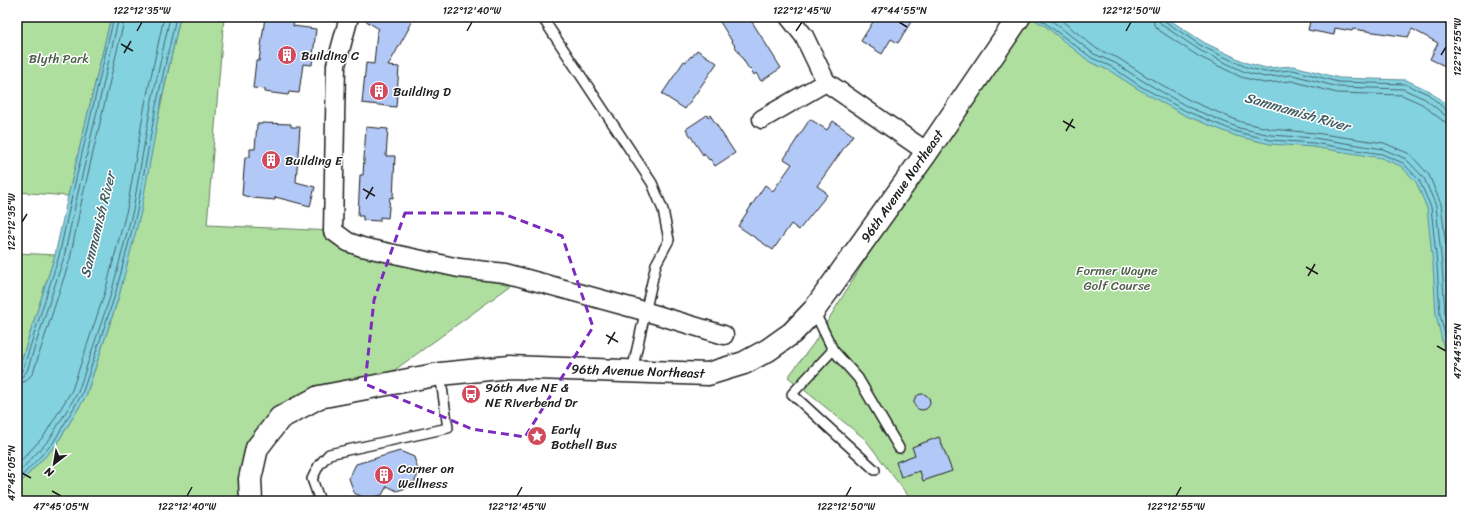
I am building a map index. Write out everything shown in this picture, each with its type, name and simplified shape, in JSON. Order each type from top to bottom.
[{"type":"main road","name":"96th Avenue Northeast","points":[[251,501],[250,478],[257,448],[280,418],[319,397],[440,374],[509,366],[708,374],[744,363],[768,350],[792,333],[814,310],[927,152],[1015,23]]},
{"type":"street","points":[[349,17],[336,65],[333,231],[348,242],[362,247],[459,268],[505,273],[644,311],[724,335]]},
{"type":"street","points":[[789,17],[804,36],[826,82],[927,152]]},
{"type":"street","points":[[762,119],[826,82]]},
{"type":"lane","points":[[542,17],[652,183],[663,210],[669,240],[656,264],[644,311],[632,371]]},
{"type":"lane","points":[[814,310],[833,350],[858,378],[899,448]]},
{"type":"lane","points":[[833,350],[792,394],[875,470]]},
{"type":"lane","points":[[320,501],[312,479],[319,465],[329,454],[448,428],[440,374]]},
{"type":"highlighted area","points":[[405,213],[501,213],[562,236],[593,327],[525,437],[472,429],[365,384],[374,300]]},
{"type":"green space","name":"Blyth Park","points":[[17,17],[111,17],[68,196],[17,192]]},
{"type":"green space","points":[[180,17],[224,17],[207,225],[333,231],[517,281],[370,388],[319,397],[257,448],[251,501],[17,501],[17,486],[56,445],[86,396],[119,296]]},
{"type":"green space","name":"Former Wayne Golf Course","points":[[1014,17],[1108,17],[1451,142],[1451,501],[912,501],[865,439],[788,377],[814,343]]},
{"type":"green space","points":[[17,253],[55,255],[17,374]]},
{"type":"water","name":"Sammamish River","points":[[111,17],[180,17],[160,107],[141,212],[119,296],[86,396],[56,445],[17,486],[17,374],[55,255]]},
{"type":"water","name":"Sammamish River","points":[[1030,17],[1165,17],[1205,43],[1247,63],[1266,68],[1294,66],[1339,78],[1406,80],[1430,91],[1451,109],[1451,357],[1444,349],[1436,315],[1433,265],[1427,208],[1416,182],[1401,166],[1381,158],[1313,147],[1270,144],[1236,136],[1184,115],[1110,71],[1090,62],[1045,26]]},
{"type":"building","name":"Building C","points":[[265,17],[294,17],[293,26],[316,29],[312,65],[303,64],[299,93],[289,92],[288,95],[265,92],[265,89],[253,88],[256,61],[259,61]]},
{"type":"building","points":[[360,17],[414,17],[388,66],[399,67],[396,107],[362,103],[366,63],[374,64],[377,32],[379,29]]},
{"type":"building","points":[[717,17],[749,17],[781,68],[761,81],[756,73],[754,75],[750,68],[749,69]]},
{"type":"building","points":[[876,17],[914,17],[898,43],[891,39],[882,54],[861,41]]},
{"type":"building","points":[[1311,17],[1435,17],[1448,24],[1451,18],[1451,55],[1445,66],[1430,59],[1438,43],[1412,29],[1408,37],[1353,29],[1352,31],[1335,28],[1334,35],[1308,30]]},
{"type":"building","points":[[697,50],[717,63],[685,109],[662,94],[684,61],[686,62],[691,56],[692,57]]},
{"type":"building","points":[[707,115],[708,117],[710,115],[735,153],[715,166],[704,153],[703,155],[686,129]]},
{"type":"building","points":[[810,119],[827,130],[833,121],[853,135],[817,186],[826,192],[825,193],[827,195],[799,230],[791,224],[773,250],[738,226],[765,185],[773,191],[792,164],[784,159]]},
{"type":"building","name":"Building E","points":[[257,124],[291,124],[291,127],[300,127],[296,182],[315,187],[310,206],[275,197],[275,200],[253,198],[242,195],[245,157],[250,157],[250,149],[255,149]]},
{"type":"building","points":[[366,127],[388,129],[386,156],[395,156],[393,198],[390,197],[388,218],[380,217],[380,221],[363,220],[363,216],[358,216],[360,175],[363,175]]},
{"type":"building","points":[[922,394],[928,396],[930,402],[928,408],[922,410],[916,408],[914,402],[916,396]]},
{"type":"building","points":[[939,437],[952,471],[923,481],[920,471],[901,477],[896,462],[915,455],[912,447]]},
{"type":"building","name":"Corner on Wellness","points":[[400,451],[414,457],[419,473],[412,486],[397,491],[387,486],[382,495],[367,499],[354,493],[349,478],[356,464]]},
{"type":"place","name":"Building C","points":[[287,55]]},
{"type":"place","name":"Building D","points":[[379,91]]},
{"type":"place","name":"Building E","points":[[271,160]]},
{"type":"place","name":"96th Ave NE & NE Riverbend Dr","points":[[471,394]]},
{"type":"place","name":"Early Bothell Bus","points":[[537,436]]},
{"type":"place","name":"Corner on Wellness","points":[[384,475]]}]
